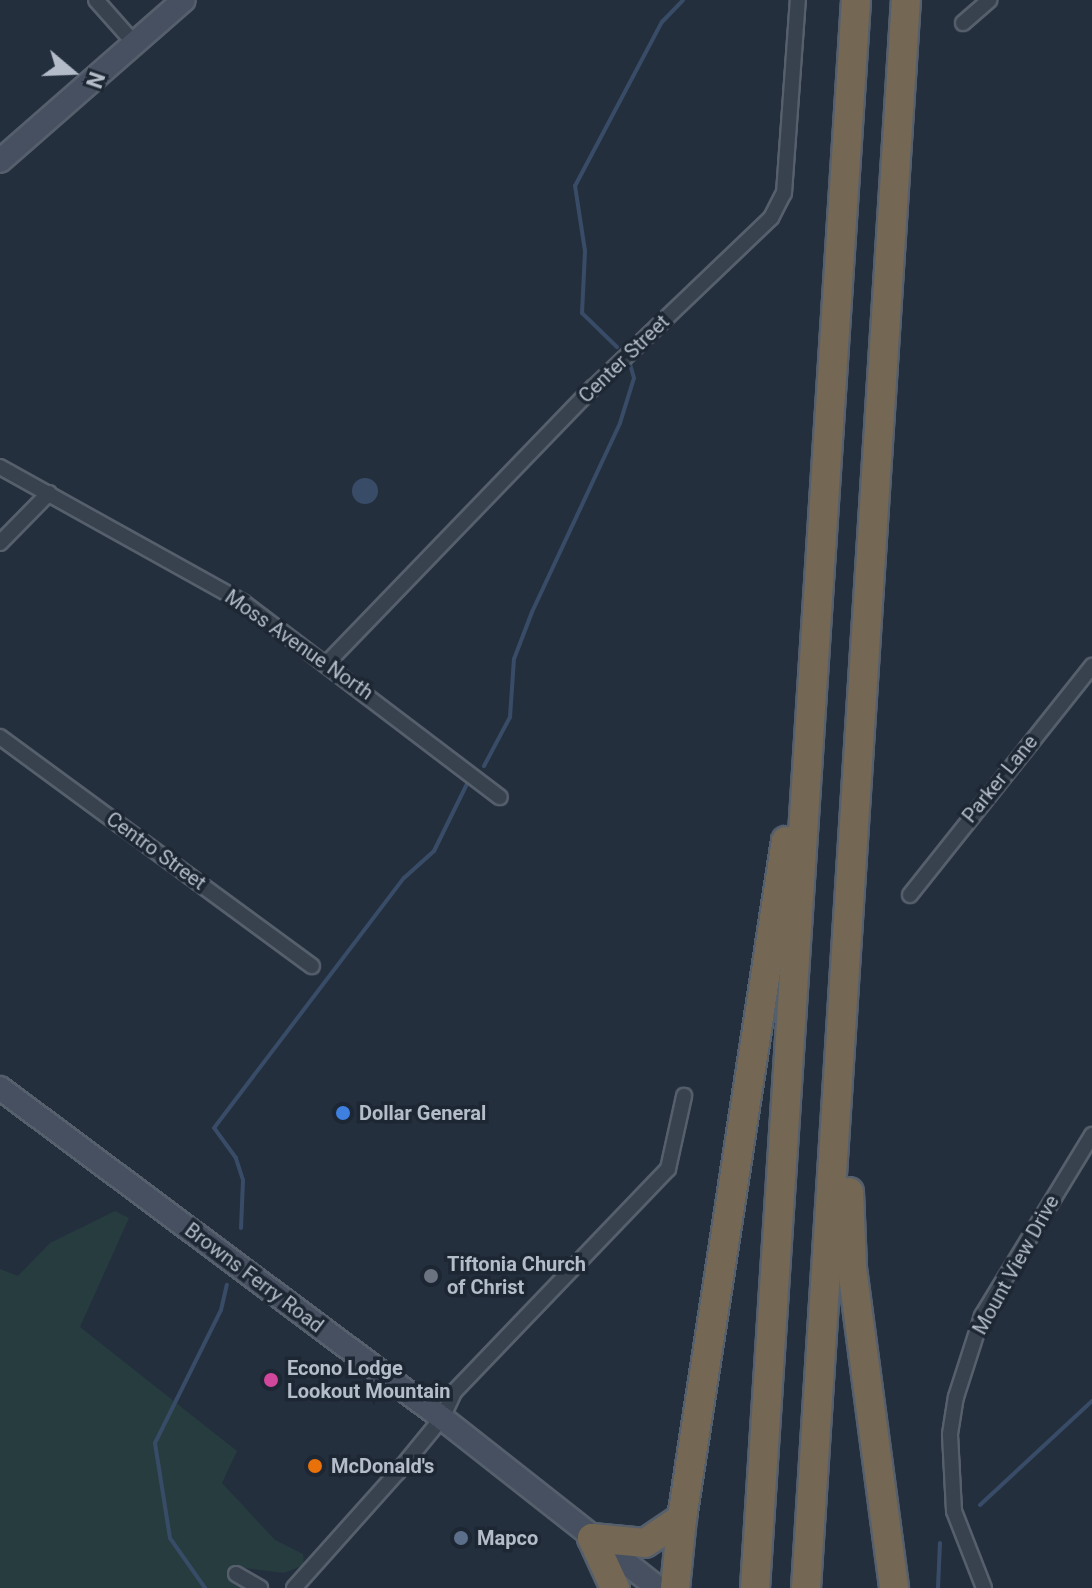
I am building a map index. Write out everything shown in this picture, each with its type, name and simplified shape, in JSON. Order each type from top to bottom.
[{"type":"highway","points":[[755,1588],[856,0]]},
{"type":"highway","points":[[806,1588],[840,1112],[906,0]]},
{"type":"highway","points":[[675,1588],[682,1518],[813,661]]},
{"type":"highway","points":[[840,1112],[848,1150],[852,1268],[894,1588]]},
{"type":"highway","points":[[592,1538],[645,1543],[682,1518]]},
{"type":"highway","points":[[592,1538],[615,1588]]},
{"type":"street","points":[[96,0],[134,43]]},
{"type":"street","name":"Center Street","points":[[327,663],[593,388],[771,218],[784,193],[798,0]]},
{"type":"street","points":[[963,23],[989,0]]},
{"type":"street","points":[[0,161],[175,3]]},
{"type":"street","name":"Moss Avenue North","points":[[0,467],[244,603],[500,797]]},
{"type":"street","points":[[0,543],[49,493]]},
{"type":"street","name":"Parker Lane","points":[[910,895],[1092,666]]},
{"type":"street","name":"Centro Street","points":[[0,737],[312,966]]},
{"type":"street","name":"Browns Ferry Road","points":[[0,1088],[442,1418],[658,1588]]},
{"type":"street","points":[[294,1588],[442,1418],[454,1392],[668,1169],[684,1096]]},
{"type":"street","name":"Mount View Drive","points":[[984,1588],[954,1511],[950,1434],[956,1397],[982,1316],[1092,1135]]},
{"type":"street","points":[[236,1574],[260,1588]]},
{"type":"green space","points":[[115,1211],[129,1218],[80,1327],[237,1451],[222,1483],[275,1540],[303,1554],[304,1565],[284,1573],[245,1568],[244,1588],[0,1588],[0,1269],[18,1276],[50,1243]]},
{"type":"water","points":[[365,478],[374,482],[378,491],[374,500],[365,504],[356,500],[352,491],[356,482]]},
{"type":"waterway","points":[[617,347],[582,313],[585,251],[575,186],[662,22],[683,0]]},
{"type":"waterway","points":[[484,766],[510,717],[514,659],[532,612],[620,423],[634,378],[629,361]]},
{"type":"waterway","points":[[241,1228],[243,1180],[236,1158],[214,1128],[404,878],[434,851],[468,782]]},
{"type":"waterway","points":[[205,1588],[170,1538],[155,1443],[221,1310],[227,1285]]},
{"type":"waterway","points":[[980,1505],[1092,1401]]},
{"type":"waterway","points":[[938,1588],[940,1543]]},
{"type":"place","name":"Dollar General","points":[[343,1113]]},
{"type":"place","name":"Tiftonia Church of Christ","points":[[431,1276]]},
{"type":"place","name":"Econo Lodge Lookout Mountain","points":[[271,1380]]},
{"type":"place","name":"McDonald's","points":[[315,1466]]},
{"type":"place","name":"Mapco","points":[[461,1538]]}]
